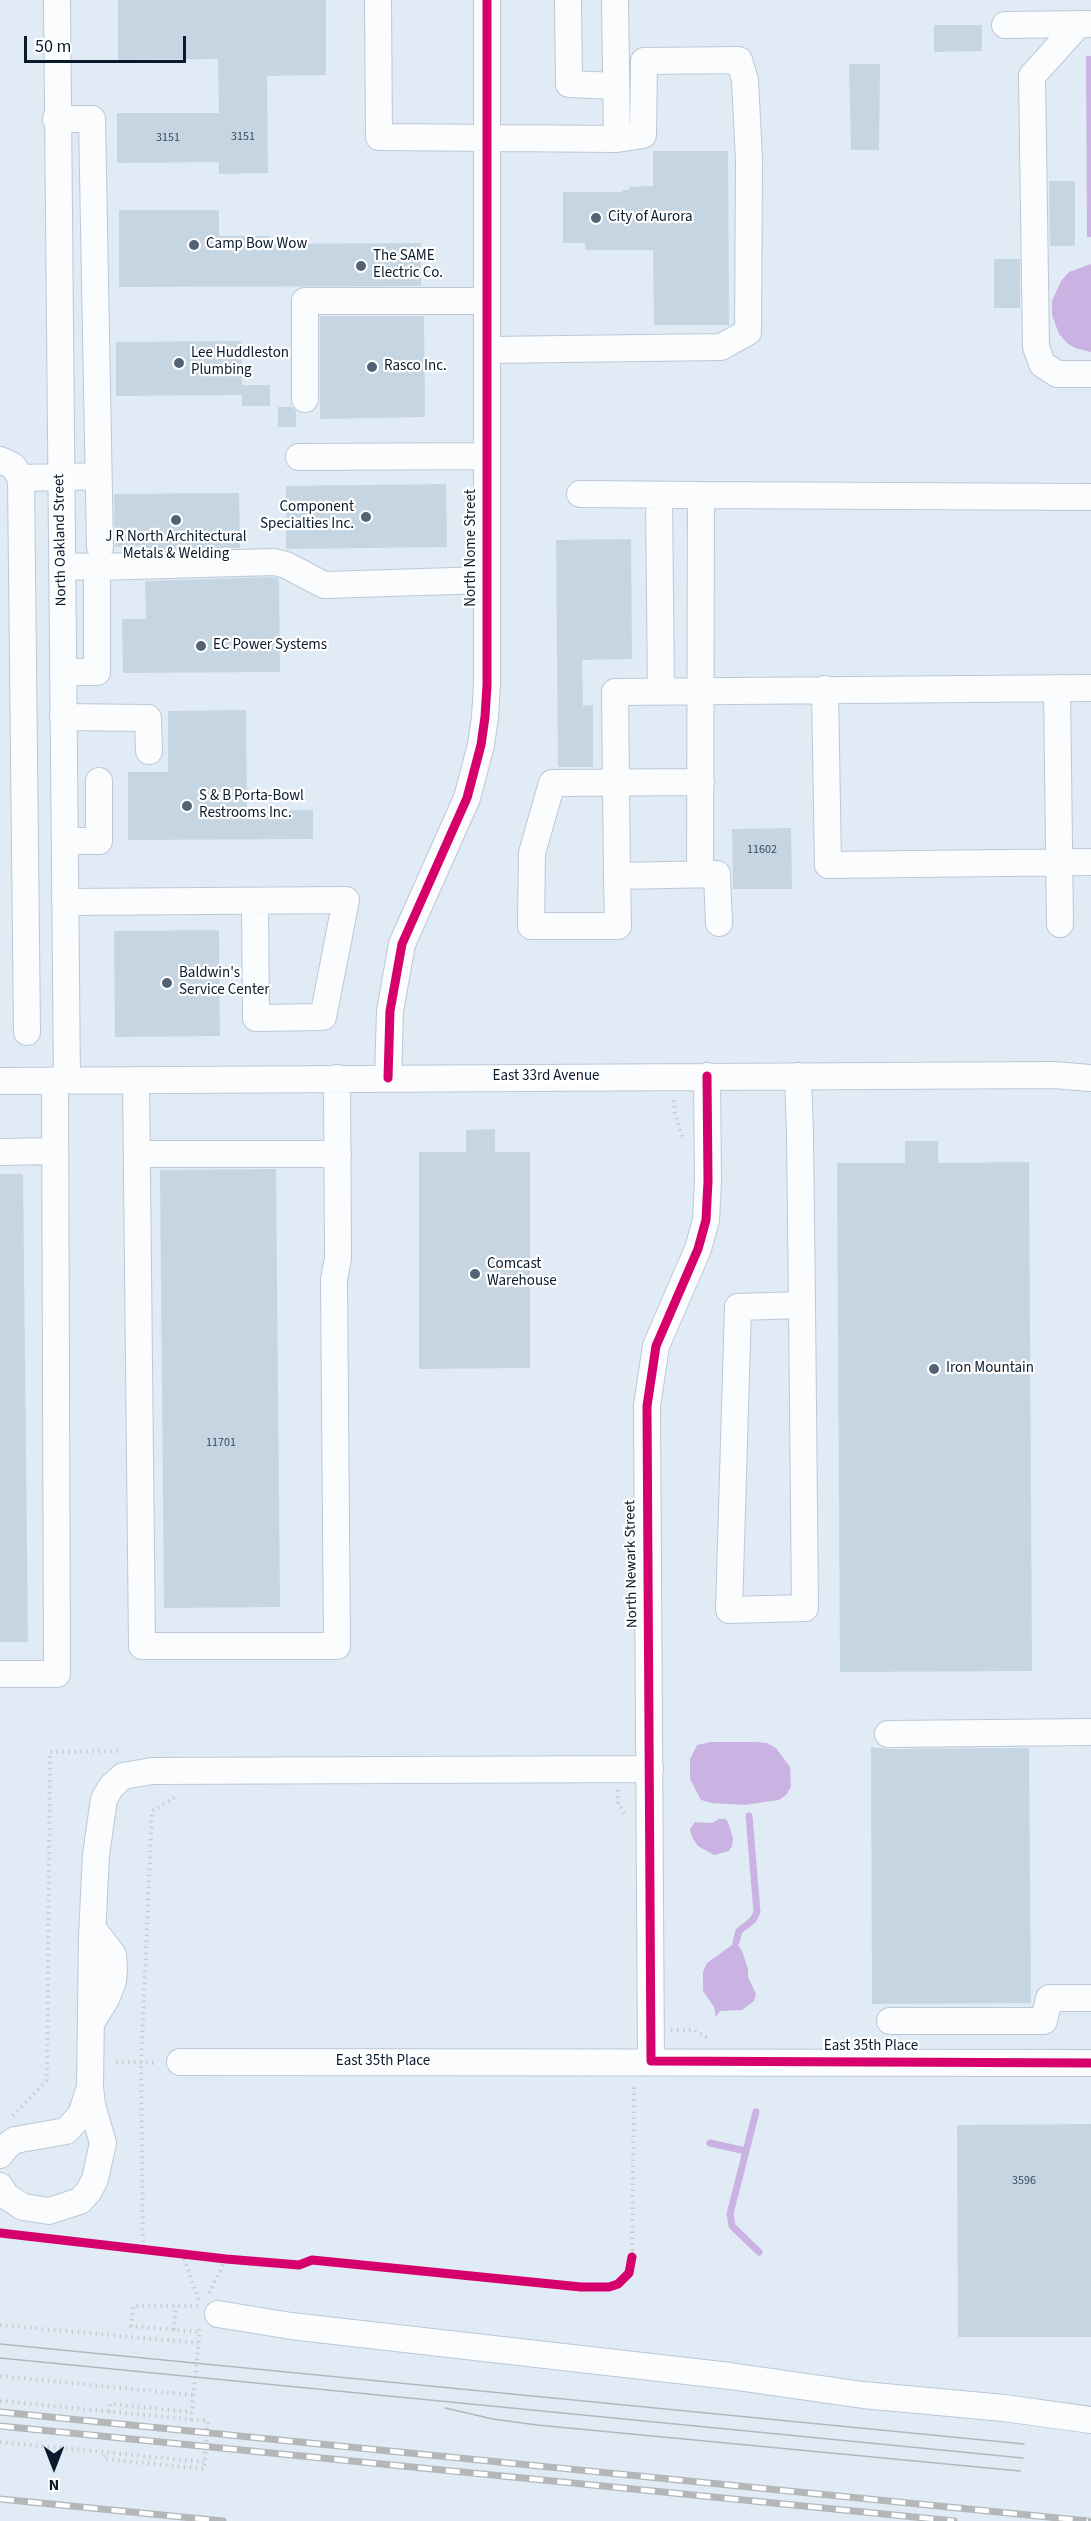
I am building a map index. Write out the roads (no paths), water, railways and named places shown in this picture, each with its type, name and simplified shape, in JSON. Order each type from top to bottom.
[{"type":"street","name":"North Oakland Street","points":[[0,1674],[57,1674],[56,1151],[66,969],[56,119],[57,0]]},
{"type":"street","points":[[378,0],[379,137],[617,139],[643,135],[644,61],[739,60],[745,80],[749,160],[748,332],[721,347],[487,350]]},
{"type":"street","name":"North Nome Street","points":[[388,1078],[390,1011],[402,944],[467,798],[481,745],[487,684],[487,0]]},
{"type":"street","points":[[568,0],[569,84],[616,86]]},
{"type":"street","points":[[615,0],[617,139]]},
{"type":"street","points":[[1005,25],[1084,25]]},
{"type":"street","points":[[1084,25],[1032,76],[1036,347],[1042,364],[1057,374],[1091,374]]},
{"type":"street","points":[[23,688],[97,672],[98,476],[93,119],[56,119]]},
{"type":"street","points":[[305,399],[305,301],[487,301]]},
{"type":"street","points":[[298,457],[487,456]]},
{"type":"street","points":[[0,460],[13,466],[21,478],[27,1032]]},
{"type":"street","points":[[21,478],[98,476]]},
{"type":"street","points":[[580,494],[1091,497]]},
{"type":"street","points":[[659,495],[661,692]]},
{"type":"street","points":[[700,874],[701,495]]},
{"type":"street","points":[[21,549],[62,557],[274,562],[286,565],[324,585],[487,579]]},
{"type":"street","points":[[1057,688],[1057,862],[1060,924]]},
{"type":"street","points":[[701,782],[615,783],[552,783],[532,853],[531,926],[618,926],[615,783],[615,692],[1091,688]]},
{"type":"street","points":[[825,689],[828,865],[1091,862]]},
{"type":"street","points":[[63,717],[148,718],[149,751]]},
{"type":"street","points":[[25,828],[99,841],[99,781]]},
{"type":"street","points":[[617,876],[717,874],[718,923]]},
{"type":"street","points":[[65,902],[346,900],[323,1017],[256,1018],[255,901]]},
{"type":"street","points":[[26,969],[66,969]]},
{"type":"street","name":"East 33rd Avenue","points":[[0,1081],[673,1076],[1053,1075],[1091,1078]]},
{"type":"street","name":"North Newark Street","points":[[651,2061],[646,1486],[648,1406],[656,1346],[698,1249],[706,1220],[708,1198],[707,1076]]},
{"type":"street","points":[[798,1076],[802,1305],[805,1608],[729,1610],[738,1307],[802,1305]]},
{"type":"street","points":[[136,1080],[142,1646],[337,1646],[334,1280],[338,1258],[337,1078]]},
{"type":"street","points":[[0,1152],[56,1151]]},
{"type":"street","points":[[137,1154],[338,1154]]},
{"type":"street","points":[[888,1734],[1091,1732]]},
{"type":"street","points":[[0,2186],[12,2201],[43,2210],[65,2207],[80,2201],[95,2180],[103,2143],[92,2105],[90,2087],[91,2023],[106,1999],[113,1981],[114,1969],[113,1955],[93,1929],[96,1856],[102,1806],[111,1786],[123,1776],[152,1771],[650,1769]]},
{"type":"street","points":[[890,2021],[1044,2021],[1049,1998],[1091,1998]]},
{"type":"street","name":"East 35th Place","points":[[180,2062],[1091,2063]]},
{"type":"street","points":[[0,2156],[15,2140],[66,2131],[81,2115],[90,2087]]},
{"type":"street","points":[[204,2320],[291,2326],[1091,2420]]},
{"type":"waterway","points":[[736,1942],[739,1931],[753,1920],[757,1912],[749,1816]]},
{"type":"waterway","points":[[756,2112],[730,2214],[732,2226],[759,2252]]},
{"type":"waterway","points":[[710,2143],[746,2151]]},
{"type":"tram line","points":[[0,2344],[1024,2444]]},
{"type":"tram line","points":[[0,2358],[1023,2458]]},
{"type":"tram line","points":[[445,2408],[493,2419],[537,2425],[1020,2471]]},
{"type":"railway","points":[[0,2412],[1088,2521]]},
{"type":"railway","points":[[0,2426],[954,2521]]},
{"type":"railway","points":[[0,2499],[223,2521]]},
{"type":"place","name":"City of Aurora","points":[[596,218]]},
{"type":"place","name":"Camp Bow Wow","points":[[194,245]]},
{"type":"place","name":"The SAME Electric Co.","points":[[361,266]]},
{"type":"place","name":"Lee Huddleston Plumbing","points":[[179,363]]},
{"type":"place","name":"Rasco Inc.","points":[[372,367]]},
{"type":"place","name":"Component Specialties Inc.","points":[[366,517]]},
{"type":"place","name":"J R North Architectural Metals & Welding","points":[[176,520]]},
{"type":"place","name":"EC Power Systems","points":[[201,646]]},
{"type":"place","name":"S & B Porta-Bowl Restrooms Inc.","points":[[187,806]]},
{"type":"place","name":"Baldwin's Service Center","points":[[167,983]]},
{"type":"place","name":"Comcast Warehouse","points":[[475,1274]]},
{"type":"place","name":"Iron Mountain","points":[[934,1369]]}]
